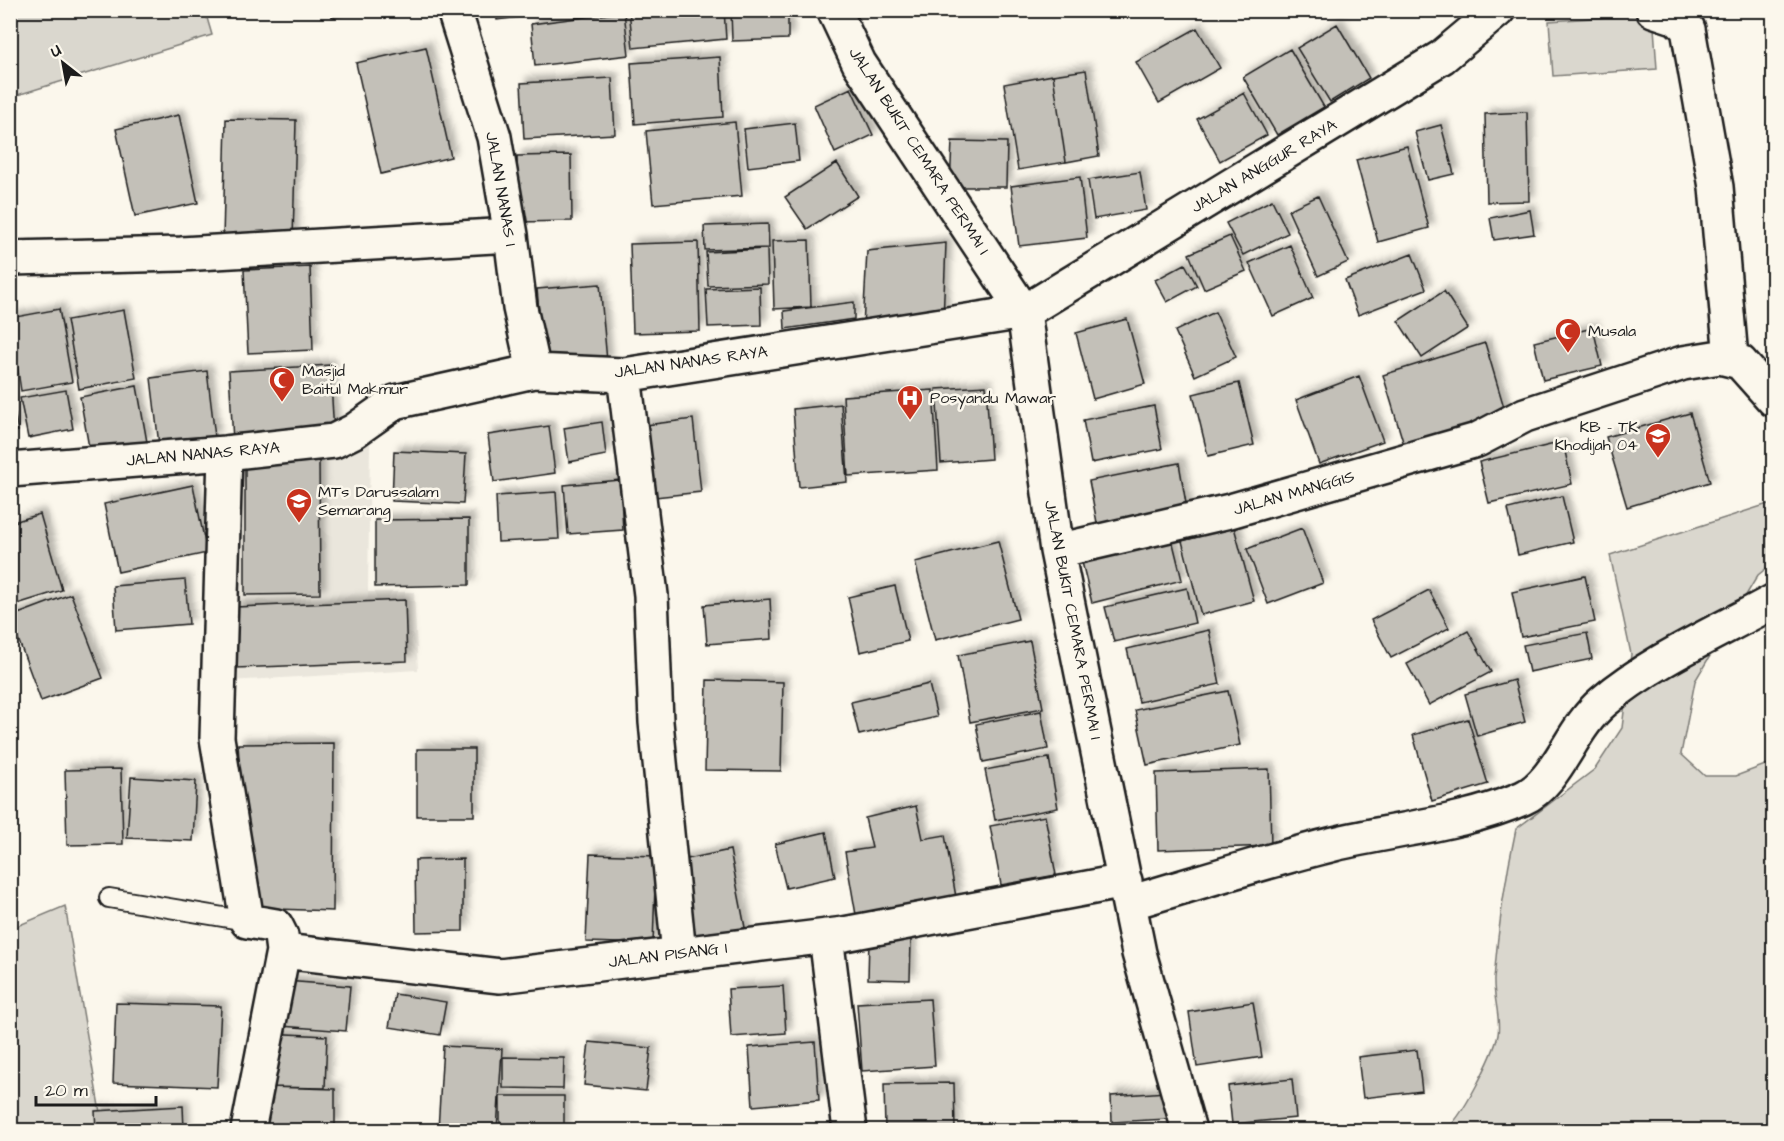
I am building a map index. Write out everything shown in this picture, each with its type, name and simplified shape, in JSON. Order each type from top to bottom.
[{"type":"street","name":"JALAN NANAS I","points":[[454,10],[494,137],[511,235],[520,308],[534,372]]},
{"type":"street","name":"JALAN BUKIT CEMARA PERMAI I","points":[[834,10],[859,63],[1024,312],[1057,551],[1139,952],[1189,1131]]},
{"type":"street","name":"JALAN ANGGUR RAYA","points":[[1024,312],[1442,57],[1498,10]]},
{"type":"street","points":[[1653,10],[1677,18],[1688,29],[1716,187],[1731,358],[1740,362],[1773,400]]},
{"type":"street","points":[[10,258],[181,254],[511,235]]},
{"type":"street","name":"JALAN NANAS RAYA","points":[[10,470],[225,453],[334,441],[354,431],[395,402],[534,372],[624,375],[1024,312]]},
{"type":"street","name":"JALAN MANGGIS","points":[[1057,551],[1230,512],[1477,440],[1525,415],[1683,363],[1720,357],[1731,358]]},
{"type":"street","points":[[624,375],[651,595],[656,722],[679,954]]},
{"type":"street","points":[[225,453],[217,738],[245,911],[276,926],[281,936],[283,951],[248,1131]]},
{"type":"street","name":"JALAN PISANG I","points":[[283,951],[500,976],[826,936],[1127,892],[1334,844],[1437,824],[1524,798],[1546,783],[1577,730],[1600,704],[1627,683],[1773,601]]},
{"type":"street","points":[[826,936],[850,1131]]},
{"type":"lane","points":[[109,898],[245,911]]},
{"type":"shaded area","points":[[11,10],[205,11],[212,35],[11,97]]},
{"type":"shaded area","points":[[1653,14],[1657,69],[1553,76],[1549,21]]},
{"type":"shaded area","name":"MTs Darussalam Semarang","points":[[370,444],[368,592],[414,592],[418,670],[229,681],[229,455]]},
{"type":"shaded area","points":[[1771,503],[1773,563],[1758,575],[1695,681],[1681,754],[1705,776],[1736,776],[1773,762],[1773,1130],[1445,1130],[1452,1124],[1476,1086],[1498,1035],[1494,986],[1496,960],[1505,885],[1516,829],[1595,769],[1622,728],[1631,654],[1610,555]]},
{"type":"shaded area","points":[[65,906],[103,1130],[11,1130],[10,929]]},
{"type":"building","points":[[331,10],[385,10],[332,17]]},
{"type":"building","points":[[496,10],[567,10],[567,11],[497,20]]},
{"type":"building","points":[[629,10],[724,10],[726,39],[633,48]]},
{"type":"building","points":[[731,10],[788,10],[788,39],[732,41]]},
{"type":"building","points":[[624,12],[629,55],[535,66],[531,24]]},
{"type":"building","points":[[1337,24],[1369,78],[1330,102],[1297,48]]},
{"type":"building","points":[[1197,28],[1220,68],[1159,103],[1136,62]]},
{"type":"building","points":[[426,47],[451,157],[381,174],[356,63]]},
{"type":"building","points":[[1290,49],[1324,107],[1277,135],[1243,77]]},
{"type":"building","points":[[720,57],[723,117],[635,124],[631,63]]},
{"type":"building","points":[[1086,70],[1099,156],[1066,162],[1053,75]]},
{"type":"building","points":[[1053,75],[1066,162],[1018,170],[1004,84]]},
{"type":"building","points":[[612,78],[615,134],[524,139],[521,83]]},
{"type":"building","points":[[851,88],[873,135],[835,153],[814,105]]},
{"type":"building","points":[[1244,93],[1267,135],[1220,161],[1197,119]]},
{"type":"building","points":[[1527,112],[1529,201],[1487,202],[1485,114]]},
{"type":"building","points":[[179,115],[198,203],[135,216],[116,129]]},
{"type":"building","points":[[226,119],[296,120],[293,240],[223,239]]},
{"type":"building","points":[[735,122],[742,196],[653,204],[646,131]]},
{"type":"building","points":[[795,123],[799,161],[748,167],[744,129]]},
{"type":"building","points":[[1441,125],[1454,174],[1428,180],[1415,132]]},
{"type":"building","points":[[952,141],[1007,142],[1006,187],[950,187]]},
{"type":"building","points":[[1407,146],[1429,228],[1378,242],[1356,160]]},
{"type":"building","points":[[571,155],[572,221],[518,222],[517,156]]},
{"type":"building","points":[[837,163],[858,196],[807,229],[785,197]]},
{"type":"building","points":[[1140,172],[1146,210],[1094,219],[1088,180]]},
{"type":"building","points":[[1080,177],[1087,238],[1019,246],[1011,186]]},
{"type":"building","points":[[1318,196],[1348,262],[1318,276],[1288,210]]},
{"type":"building","points":[[1272,200],[1288,233],[1243,255],[1226,223]]},
{"type":"building","points":[[1530,210],[1534,234],[1494,240],[1490,218]]},
{"type":"building","points":[[768,224],[769,248],[705,250],[704,226]]},
{"type":"building","points":[[1230,236],[1246,271],[1204,289],[1189,254]]},
{"type":"building","points":[[809,240],[811,307],[774,309],[772,241]]},
{"type":"building","points":[[698,242],[700,331],[633,333],[630,244]]},
{"type":"building","points":[[946,243],[943,322],[863,327],[867,251]]},
{"type":"building","points":[[1290,245],[1313,298],[1273,316],[1249,263]]},
{"type":"building","points":[[767,249],[768,284],[708,286],[706,252]]},
{"type":"building","points":[[1412,254],[1426,289],[1358,315],[1345,280]]},
{"type":"building","points":[[1185,264],[1197,286],[1167,302],[1155,280]]},
{"type":"building","points":[[310,267],[313,350],[248,353],[244,270]]},
{"type":"building","points":[[600,284],[607,361],[544,367],[537,289]]},
{"type":"building","points":[[760,287],[761,325],[708,327],[706,289]]},
{"type":"building","points":[[1444,291],[1468,328],[1422,358],[1398,321]]},
{"type":"building","points":[[854,302],[854,319],[785,329],[784,311]]},
{"type":"building","points":[[59,309],[72,382],[21,391],[10,318]]},
{"type":"building","points":[[124,310],[136,378],[79,389],[67,320]]},
{"type":"building","points":[[1215,312],[1236,357],[1195,376],[1175,331]]},
{"type":"building","points":[[1127,319],[1145,384],[1093,399],[1076,333]]},
{"type":"building","name":"Musala","points":[[1593,328],[1602,366],[1543,380],[1534,342]]},
{"type":"building","points":[[1485,343],[1506,414],[1404,445],[1383,375]]},
{"type":"building","name":"Masjid Baitul Makmur","points":[[330,365],[334,434],[233,441],[229,371]]},
{"type":"building","points":[[207,371],[215,437],[159,445],[151,378]]},
{"type":"building","points":[[1359,376],[1383,441],[1319,464],[1296,400]]},
{"type":"building","points":[[1239,383],[1254,445],[1208,456],[1193,394]]},
{"type":"building","points":[[137,386],[147,442],[90,453],[80,397]]},
{"type":"building","points":[[986,386],[991,459],[941,463],[936,389]]},
{"type":"building","points":[[10,390],[18,431],[10,432]]},
{"type":"building","points":[[66,390],[73,429],[28,438],[20,398]]},
{"type":"building","points":[[933,390],[938,470],[848,476],[843,396]]},
{"type":"building","points":[[841,404],[847,482],[799,487],[793,409]]},
{"type":"building","points":[[1154,406],[1162,449],[1091,463],[1083,420]]},
{"type":"building","name":"KB - TK Khodijah 04","points":[[1690,413],[1710,482],[1627,507],[1606,437]]},
{"type":"building","points":[[693,419],[701,492],[646,498],[638,426]]},
{"type":"building","points":[[602,422],[606,455],[569,462],[564,428]]},
{"type":"building","points":[[549,426],[555,473],[494,482],[488,435]]},
{"type":"building","points":[[1563,442],[1572,484],[1489,503],[1479,462]]},
{"type":"building","points":[[394,451],[466,454],[463,504],[392,501]]},
{"type":"building","points":[[319,460],[320,594],[245,595],[245,461]]},
{"type":"building","points":[[1179,463],[1188,515],[1099,533],[1089,481]]},
{"type":"building","points":[[620,480],[623,530],[568,534],[564,485]]},
{"type":"building","points":[[193,485],[207,553],[118,572],[104,504]]},
{"type":"building","points":[[556,492],[559,539],[498,542],[496,496]]},
{"type":"building","points":[[1562,496],[1573,542],[1518,555],[1508,509]]},
{"type":"building","points":[[40,514],[62,590],[14,605],[10,592],[10,523]]},
{"type":"building","points":[[469,519],[469,585],[375,587],[375,520]]},
{"type":"building","points":[[1234,527],[1254,601],[1201,615],[1182,541]]},
{"type":"building","points":[[1302,528],[1323,583],[1268,604],[1247,549]]},
{"type":"building","points":[[1171,535],[1182,580],[1092,603],[1081,558]]},
{"type":"building","points":[[998,541],[1018,619],[935,640],[915,562]]},
{"type":"building","points":[[1585,576],[1595,622],[1521,637],[1512,592]]},
{"type":"building","points":[[185,580],[189,624],[116,630],[113,586]]},
{"type":"building","points":[[895,586],[908,641],[860,652],[848,597]]},
{"type":"building","points":[[1187,588],[1195,623],[1114,642],[1105,607]]},
{"type":"building","points":[[1429,590],[1449,628],[1391,658],[1371,620]]},
{"type":"building","points":[[71,594],[103,678],[41,701],[10,617]]},
{"type":"building","points":[[770,599],[772,639],[707,644],[704,605]]},
{"type":"building","points":[[405,600],[407,661],[236,668],[235,607]]},
{"type":"building","points":[[1209,630],[1220,684],[1139,702],[1127,649]]},
{"type":"building","points":[[1468,631],[1491,672],[1429,705],[1407,664]]},
{"type":"building","points":[[1587,633],[1592,659],[1529,672],[1523,645]]},
{"type":"building","points":[[1030,641],[1043,708],[970,722],[958,655]]},
{"type":"building","points":[[707,680],[783,682],[781,771],[705,770]]},
{"type":"building","points":[[1514,680],[1525,722],[1477,736],[1465,694]]},
{"type":"building","points":[[929,684],[937,717],[859,735],[851,702]]},
{"type":"building","points":[[1228,691],[1240,745],[1147,765],[1135,710]]},
{"type":"building","points":[[1041,711],[1048,749],[983,762],[976,724]]},
{"type":"building","points":[[1468,719],[1488,784],[1432,801],[1413,735]]},
{"type":"building","points":[[334,743],[333,911],[249,908],[238,744]]},
{"type":"building","points":[[417,749],[474,749],[474,816],[417,816]]},
{"type":"building","points":[[1049,758],[1058,808],[995,820],[985,770]]},
{"type":"building","points":[[121,769],[123,844],[67,845],[65,770]]},
{"type":"building","points":[[1269,769],[1271,846],[1158,850],[1156,773]]},
{"type":"building","points":[[131,777],[196,781],[193,841],[127,838]]},
{"type":"building","points":[[916,806],[923,839],[945,835],[956,897],[856,915],[845,852],[872,848],[865,818]]},
{"type":"building","points":[[1045,816],[1056,875],[1001,885],[990,826]]},
{"type":"building","points":[[826,832],[835,877],[786,888],[775,844]]},
{"type":"building","points":[[730,850],[747,938],[689,949],[673,862]]},
{"type":"building","points":[[590,854],[656,856],[653,944],[586,942]]},
{"type":"building","points":[[463,859],[463,931],[416,932],[415,860]]},
{"type":"building","points":[[869,939],[911,940],[910,980],[868,979]]},
{"type":"building","points":[[285,981],[350,986],[346,1031],[281,1026]]},
{"type":"building","points":[[783,986],[786,1033],[731,1037],[728,989]]},
{"type":"building","points":[[395,994],[446,1002],[440,1035],[389,1027]]},
{"type":"building","points":[[930,999],[935,1066],[862,1071],[857,1003]]},
{"type":"building","points":[[1253,1002],[1262,1057],[1197,1067],[1189,1012]]},
{"type":"building","points":[[116,1003],[221,1006],[217,1087],[113,1083]]},
{"type":"building","points":[[267,1033],[327,1036],[325,1088],[265,1087]]},
{"type":"building","points":[[589,1042],[651,1048],[646,1091],[584,1085]]},
{"type":"building","points":[[815,1042],[819,1100],[753,1106],[749,1047]]},
{"type":"building","points":[[443,1046],[502,1049],[497,1130],[438,1130]]},
{"type":"building","points":[[1417,1050],[1422,1091],[1363,1098],[1358,1057]]},
{"type":"building","points":[[503,1057],[564,1058],[563,1089],[503,1088]]},
{"type":"building","points":[[1292,1079],[1296,1118],[1232,1124],[1228,1086]]},
{"type":"building","points":[[954,1083],[955,1129],[885,1130],[884,1084]]},
{"type":"building","points":[[268,1087],[335,1089],[335,1126],[267,1125]]},
{"type":"building","points":[[1166,1092],[1168,1119],[1112,1122],[1111,1096]]},
{"type":"building","points":[[500,1096],[564,1096],[564,1130],[500,1130]]},
{"type":"building","points":[[183,1106],[184,1130],[96,1130],[95,1111]]},
{"type":"place","name":"Musala","points":[[1568,354]]},
{"type":"place","name":"Masjid Baitul Makmur","points":[[282,403]]},
{"type":"place","name":"Posyandu Mawar","points":[[910,421]]},
{"type":"place","name":"KB - TK Khodijah 04","points":[[1658,459]]},
{"type":"place","name":"MTs Darussalam Semarang","points":[[299,524]]}]
